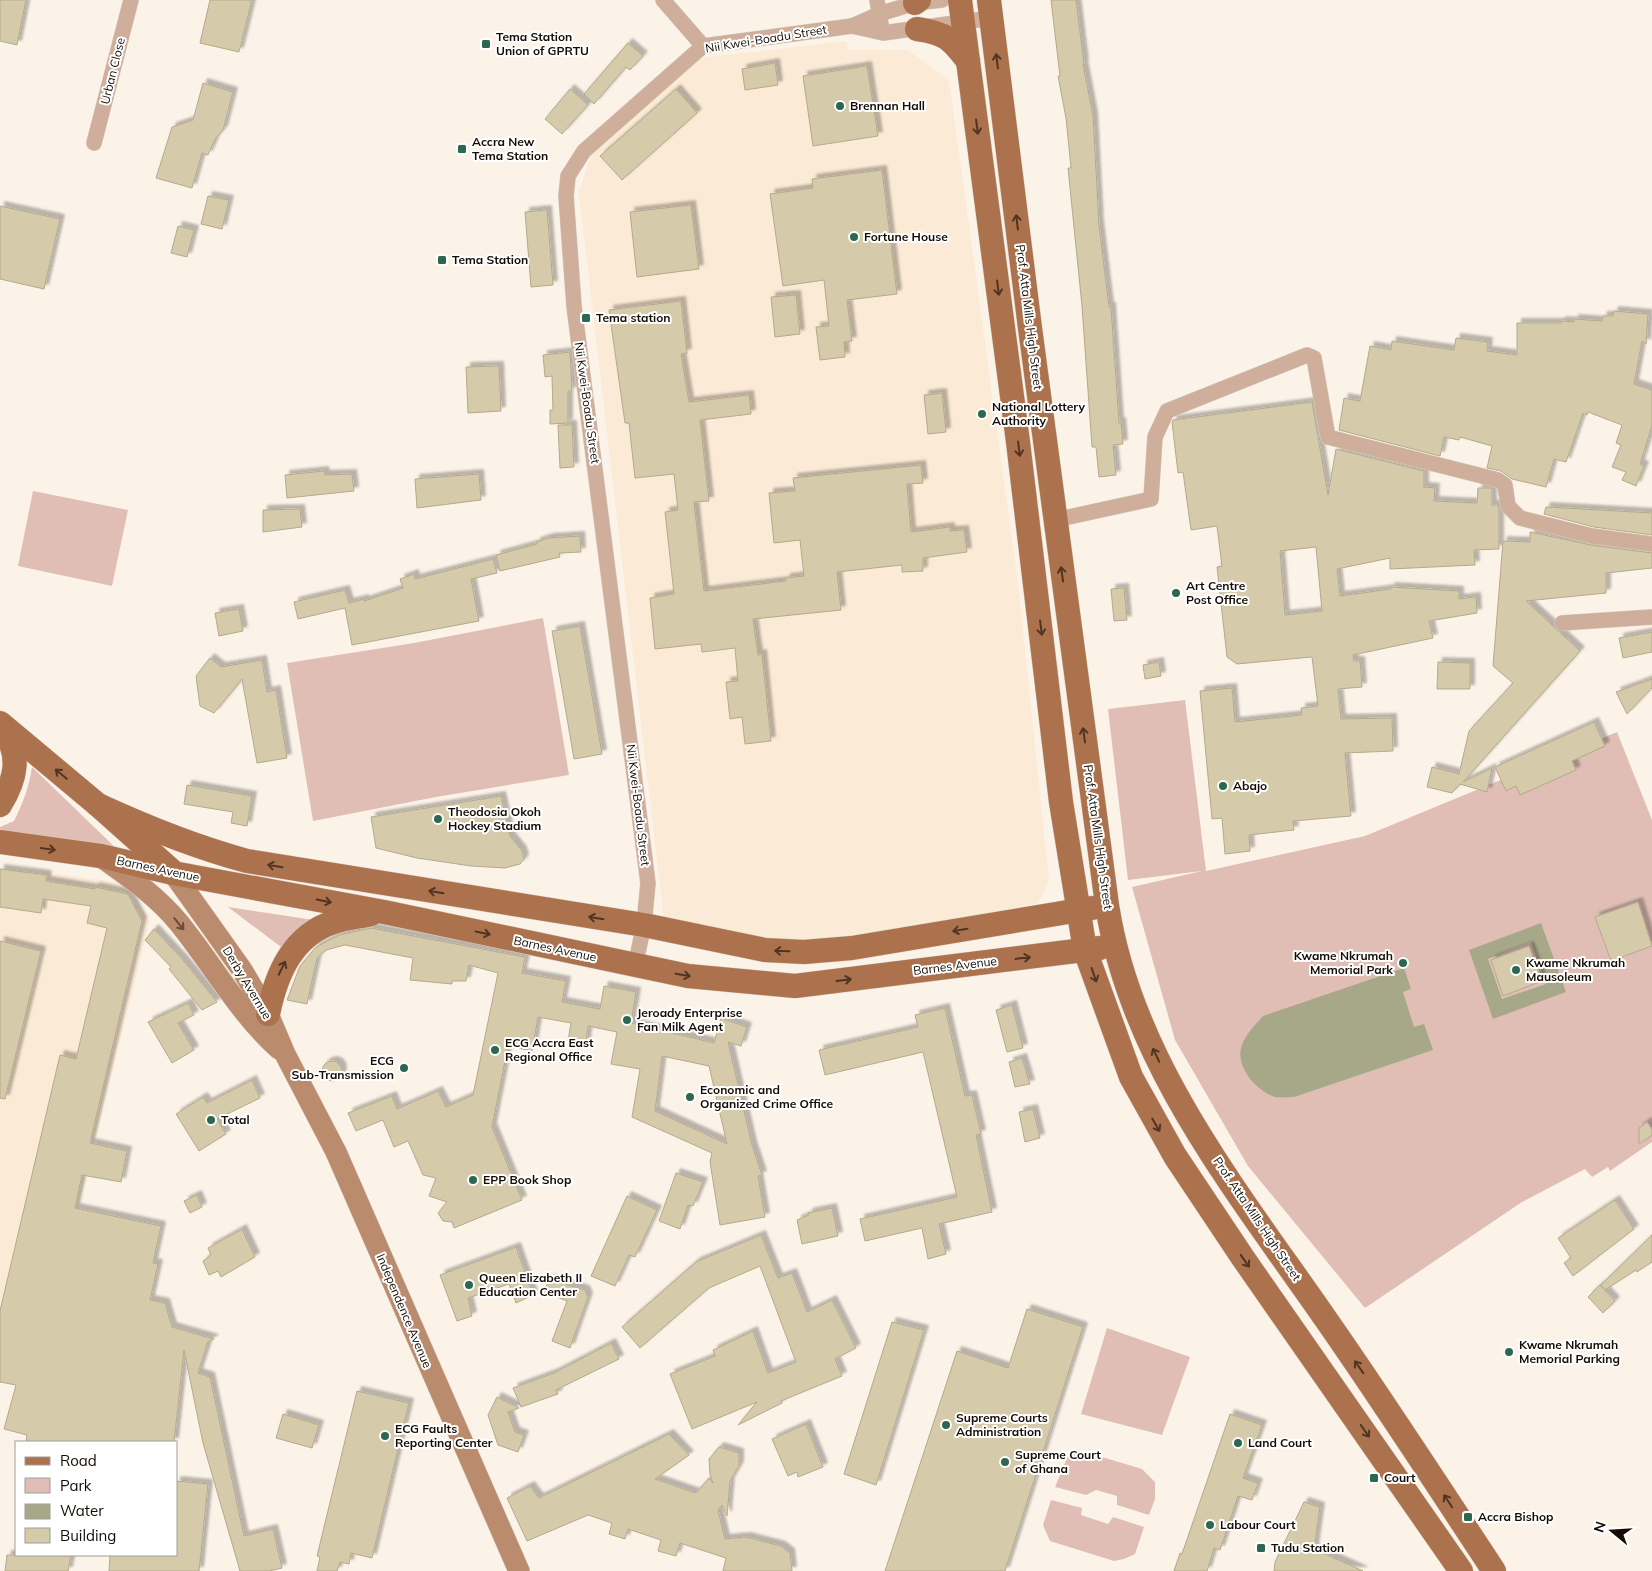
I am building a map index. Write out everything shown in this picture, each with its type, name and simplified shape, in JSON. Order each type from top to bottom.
[{"type":"main road","points":[[960,0],[1031,545],[1061,802],[1077,911],[1085,950],[1131,1077],[1175,1156],[1243,1258],[1461,1571]]},
{"type":"main road","name":"Prof. Atta Mills High Street","points":[[990,9],[1055,520],[1107,905],[1114,946],[1130,998],[1145,1033],[1178,1097],[1200,1134],[1387,1407],[1494,1571]]},
{"type":"main road","points":[[917,30],[937,32],[946,37],[955,44],[968,61]]},
{"type":"main road","points":[[0,724],[98,805],[163,835],[204,850],[247,862],[644,925],[765,950],[804,952],[852,948],[1107,905]]},
{"type":"main road","points":[[0,724],[10,739],[16,761],[12,785],[0,805]]},
{"type":"main road","name":"Derby Avernue","points":[[98,805],[173,873],[242,970],[268,1014],[285,1054]]},
{"type":"main road","name":"Barnes Avenue","points":[[0,842],[101,856],[173,873],[384,912],[688,976],[795,986],[1114,946]]},
{"type":"main road","name":"Derby Avernue","points":[[101,856],[162,904],[180,924],[258,1029],[285,1054]]},
{"type":"main road","points":[[268,1014],[281,969],[290,953],[303,940],[318,928],[334,922],[384,912]]},
{"type":"main road","name":"Independence Avenue","points":[[285,1054],[336,1152],[519,1571]]},
{"type":"street","name":"Urban Close","points":[[94,143],[131,0]]},
{"type":"street","points":[[663,0],[703,46]]},
{"type":"street","name":"Nii Kwei-Boadu Street","points":[[852,26],[878,7],[942,0]]},
{"type":"street","points":[[878,7],[883,33]]},
{"type":"street","name":"Nii Kwei-Boadu Street","points":[[635,966],[644,925],[648,883],[574,306],[566,196],[568,176],[584,151],[703,46],[852,26],[883,33],[917,30],[963,24],[990,9]]},
{"type":"street","points":[[1055,520],[1151,499],[1155,437],[1167,411],[1307,355],[1314,358],[1328,436],[1498,480],[1505,485],[1508,506],[1520,518],[1592,536],[1652,544]]},
{"type":"street","points":[[1562,623],[1652,618]]},
{"type":"shaded area","points":[[846,41],[849,50],[908,50],[949,80],[1018,583],[1049,881],[1038,903],[905,930],[782,942],[664,920],[579,193],[591,154],[700,58]]},
{"type":"shaded area","points":[[0,867],[125,883],[150,921],[38,1365],[0,1355]]},
{"type":"green space","points":[[33,491],[128,510],[112,586],[18,566]]},
{"type":"green space","name":"Theodosia Okoh Hockey Stadium","points":[[543,618],[569,775],[436,797],[313,821],[287,663],[414,643]]},
{"type":"green space","name":"Kwame Nkrumah Memorial Park","points":[[1185,700],[1206,871],[1365,836],[1617,732],[1652,820],[1652,1142],[1610,1171],[1608,1167],[1592,1177],[1585,1169],[1522,1202],[1365,1308],[1248,1166],[1175,1040],[1132,887],[1202,871],[1128,880],[1108,709]]},
{"type":"green space","points":[[32,767],[123,855],[0,834],[0,827],[14,821],[23,801]]},
{"type":"green space","points":[[228,907],[314,920],[281,947]]},
{"type":"green space","points":[[1107,1328],[1190,1357],[1162,1435],[1081,1414]]},
{"type":"green space","points":[[1082,1451],[1142,1469],[1155,1482],[1155,1499],[1149,1515],[1117,1505],[1117,1496],[1096,1490],[1086,1495],[1055,1487],[1068,1456]]},
{"type":"green space","points":[[1051,1500],[1082,1508],[1081,1515],[1108,1524],[1113,1517],[1144,1527],[1135,1554],[1114,1561],[1050,1541],[1043,1525]]},
{"type":"water","points":[[1541,923],[1566,992],[1493,1019],[1469,950]],"holes":[[[1531,942],[1546,984],[1502,999],[1488,959]]]},
{"type":"water","points":[[1404,968],[1411,989],[1403,992],[1414,1027],[1424,1024],[1433,1050],[1294,1097],[1275,1097],[1268,1094],[1248,1076],[1241,1061],[1242,1045],[1248,1033],[1263,1016]]},
{"type":"building","points":[[0,0],[26,0],[17,45],[0,41]]},
{"type":"building","points":[[210,0],[252,0],[239,52],[200,43]]},
{"type":"building","points":[[1051,0],[1076,0],[1083,64],[1093,116],[1099,225],[1109,307],[1111,307],[1119,423],[1121,422],[1123,444],[1113,445],[1116,475],[1099,477],[1096,447],[1092,447],[1082,306],[1068,168],[1071,168],[1066,118],[1058,76],[1060,76]]},
{"type":"building","points":[[628,43],[643,56],[630,70],[626,67],[594,104],[584,94]]},
{"type":"building","points":[[775,63],[778,85],[745,90],[742,69]]},
{"type":"building","name":"Brennan Hall","points":[[867,66],[878,136],[813,146],[803,76]]},
{"type":"building","points":[[203,83],[233,92],[223,130],[215,139],[208,155],[202,153],[192,188],[156,178],[172,127],[193,120]]},
{"type":"building","points":[[570,89],[588,105],[562,134],[545,119]]},
{"type":"building","points":[[676,89],[697,113],[622,180],[600,156]]},
{"type":"building","name":"Fortune House","points":[[882,170],[897,294],[847,300],[852,341],[844,342],[845,357],[820,360],[816,327],[829,326],[824,280],[783,286],[770,194],[813,188],[812,179]]},
{"type":"building","points":[[208,196],[229,200],[222,229],[201,224]]},
{"type":"building","points":[[691,205],[699,269],[637,277],[630,212]]},
{"type":"building","points":[[0,206],[60,219],[44,289],[0,279]]},
{"type":"building","points":[[547,210],[553,285],[531,287],[525,212]]},
{"type":"building","points":[[178,226],[194,230],[187,257],[171,253]]},
{"type":"building","points":[[796,295],[800,334],[775,337],[771,297]]},
{"type":"building","points":[[681,301],[687,353],[681,354],[689,402],[749,395],[751,414],[700,420],[709,501],[694,502],[704,591],[786,581],[786,578],[804,576],[800,540],[774,543],[769,493],[795,491],[793,478],[921,465],[923,483],[907,484],[911,532],[950,527],[950,531],[964,530],[967,552],[923,558],[923,571],[902,572],[902,565],[837,572],[841,610],[753,619],[758,655],[762,654],[771,741],[745,744],[742,717],[730,719],[726,682],[738,681],[735,648],[702,652],[701,644],[655,649],[650,598],[674,594],[665,512],[678,510],[674,474],[635,478],[629,423],[625,423],[609,310]]},
{"type":"building","points":[[1614,311],[1648,314],[1646,344],[1642,341],[1634,384],[1652,390],[1652,426],[1640,464],[1644,466],[1636,486],[1622,480],[1626,472],[1612,467],[1621,445],[1616,443],[1622,425],[1588,412],[1587,415],[1583,413],[1566,462],[1554,459],[1546,487],[1512,479],[1501,471],[1487,468],[1492,446],[1460,437],[1459,440],[1444,437],[1440,456],[1339,430],[1344,398],[1360,401],[1370,346],[1391,350],[1392,341],[1454,350],[1456,338],[1488,342],[1487,351],[1517,355],[1517,323],[1561,323],[1561,321],[1574,322],[1574,319],[1602,321],[1603,316],[1613,316]]},
{"type":"building","points":[[570,352],[572,391],[568,391],[568,423],[550,424],[550,410],[553,410],[552,376],[545,377],[543,355]]},
{"type":"building","points":[[499,366],[501,411],[468,413],[466,367]]},
{"type":"building","points":[[942,393],[946,432],[928,434],[924,395]]},
{"type":"building","points":[[1312,402],[1328,495],[1336,449],[1424,471],[1424,487],[1435,488],[1434,501],[1477,503],[1478,488],[1492,488],[1492,505],[1498,505],[1499,509],[1499,549],[1474,550],[1475,565],[1390,569],[1390,558],[1337,569],[1340,596],[1391,589],[1391,587],[1459,591],[1459,599],[1476,597],[1477,613],[1429,621],[1433,638],[1353,655],[1354,661],[1360,661],[1362,687],[1338,689],[1341,719],[1392,718],[1393,751],[1345,753],[1351,816],[1293,821],[1294,830],[1249,835],[1250,851],[1225,854],[1222,818],[1212,819],[1200,691],[1232,688],[1235,722],[1302,715],[1301,708],[1318,706],[1312,657],[1237,664],[1227,657],[1217,567],[1222,566],[1217,526],[1191,530],[1183,472],[1178,473],[1173,420]],"holes":[[[1316,547],[1322,611],[1285,615],[1280,551]]]},
{"type":"building","points":[[558,425],[572,425],[574,467],[560,468]]},
{"type":"building","points":[[324,471],[325,475],[352,474],[354,491],[287,498],[285,475]]},
{"type":"building","points":[[479,474],[481,500],[417,508],[415,479]]},
{"type":"building","points":[[1546,507],[1652,513],[1652,535],[1594,527],[1544,514]]},
{"type":"building","points":[[300,509],[302,527],[263,532],[263,510]]},
{"type":"building","points":[[1530,532],[1591,545],[1652,553],[1652,568],[1606,573],[1606,593],[1526,601],[1580,651],[1463,782],[1492,768],[1487,792],[1460,784],[1452,793],[1427,787],[1432,767],[1459,774],[1469,731],[1513,683],[1493,666],[1503,541],[1530,542]]},
{"type":"building","points":[[580,536],[581,552],[559,553],[560,557],[500,571],[496,555],[537,544],[536,542],[549,538]]},
{"type":"building","points":[[493,559],[497,573],[471,579],[479,621],[352,645],[345,608],[298,619],[294,602],[345,590],[349,603],[364,599],[364,601],[403,588],[400,579],[414,574],[415,579]]},
{"type":"building","points":[[1124,588],[1127,620],[1114,621],[1111,589]]},
{"type":"building","points":[[239,609],[243,631],[219,636],[215,613]]},
{"type":"building","points":[[580,626],[602,754],[574,759],[552,631]]},
{"type":"building","points":[[1652,632],[1652,652],[1623,658],[1619,638]]},
{"type":"building","points":[[210,658],[221,667],[262,660],[267,692],[276,690],[287,758],[257,763],[242,679],[214,713],[200,706],[196,676]]},
{"type":"building","points":[[1159,662],[1161,676],[1145,679],[1143,665]]},
{"type":"building","points":[[1438,662],[1470,663],[1470,689],[1437,689]]},
{"type":"building","points":[[1652,679],[1652,688],[1627,714],[1616,692]]},
{"type":"building","points":[[1594,722],[1605,746],[1572,761],[1576,770],[1520,795],[1516,786],[1506,791],[1495,767]]},
{"type":"building","points":[[187,785],[252,796],[247,826],[231,823],[233,812],[184,804]]},
{"type":"building","points":[[501,796],[510,836],[522,851],[524,859],[520,864],[505,868],[471,866],[417,858],[376,848],[371,817]]},
{"type":"building","points":[[0,869],[47,875],[46,881],[95,889],[95,887],[128,894],[142,921],[90,1143],[127,1151],[121,1182],[82,1175],[75,1208],[161,1226],[153,1263],[158,1264],[150,1300],[165,1303],[172,1327],[214,1339],[208,1342],[198,1373],[210,1377],[244,1536],[273,1529],[282,1568],[269,1571],[240,1571],[203,1443],[184,1350],[174,1441],[26,1441],[27,1435],[4,1429],[16,1385],[0,1382],[0,1311],[60,1055],[76,1059],[107,928],[87,923],[91,906],[43,899],[41,913],[0,907]]},
{"type":"building","points":[[1638,902],[1652,946],[1611,961],[1595,917]]},
{"type":"building","points":[[371,928],[525,957],[522,973],[566,981],[562,1002],[600,1009],[604,986],[636,992],[631,1023],[714,1043],[721,1018],[747,1027],[741,1046],[728,1042],[752,1145],[762,1175],[758,1176],[765,1217],[720,1225],[710,1162],[712,1153],[632,1117],[640,1069],[611,1064],[617,1032],[588,1026],[586,1043],[568,1041],[571,1023],[538,1017],[532,1051],[508,1046],[492,1127],[522,1200],[454,1228],[452,1222],[443,1221],[438,1213],[447,1202],[429,1196],[436,1178],[423,1175],[408,1141],[394,1147],[383,1120],[356,1131],[348,1113],[392,1096],[397,1109],[438,1091],[446,1107],[473,1095],[498,973],[469,965],[466,981],[452,981],[452,984],[410,980],[413,958],[345,945],[326,950],[317,958],[307,1004],[287,1000],[300,966],[316,947],[339,935]],"holes":[[[662,1056],[709,1066],[727,1144],[655,1111]]]},
{"type":"building","points":[[154,929],[183,960],[217,1002],[202,1010],[169,969],[171,967],[145,940]]},
{"type":"building","points":[[0,941],[41,951],[5,1099],[0,1098]]},
{"type":"building","name":"Kwame Nkrumah Mausoleum","points":[[1529,946],[1542,981],[1503,996],[1491,960]]},
{"type":"building","points":[[188,1003],[194,1015],[178,1023],[194,1050],[172,1063],[148,1022]]},
{"type":"building","points":[[1012,1005],[1023,1048],[1007,1052],[996,1010]]},
{"type":"building","points":[[945,1008],[965,1096],[972,1095],[981,1134],[976,1135],[992,1212],[939,1224],[946,1254],[928,1259],[922,1228],[865,1241],[860,1219],[957,1197],[923,1052],[825,1075],[819,1050],[918,1027],[915,1015]]},
{"type":"building","points":[[1022,1058],[1030,1084],[1015,1087],[1009,1062]]},
{"type":"building","points":[[328,1061],[336,1061],[342,1067],[342,1075],[336,1081],[328,1081],[322,1075],[322,1067]]},
{"type":"building","points":[[252,1080],[260,1098],[217,1119],[226,1134],[199,1151],[176,1114],[203,1097],[207,1103]]},
{"type":"building","points":[[1033,1109],[1040,1138],[1025,1142],[1019,1112]]},
{"type":"building","points":[[1647,1122],[1652,1129],[1652,1135],[1639,1144],[1639,1128]]},
{"type":"building","points":[[676,1173],[703,1182],[693,1206],[688,1205],[680,1229],[659,1221]]},
{"type":"building","points":[[197,1195],[202,1207],[190,1213],[184,1201]]},
{"type":"building","points":[[627,1196],[657,1210],[635,1257],[629,1255],[615,1286],[591,1276]]},
{"type":"building","points":[[1615,1200],[1634,1229],[1573,1276],[1564,1263],[1571,1258],[1558,1238]]},
{"type":"building","points":[[832,1208],[838,1236],[802,1244],[797,1220],[809,1215],[808,1213]]},
{"type":"building","points":[[242,1229],[255,1257],[221,1277],[218,1271],[209,1275],[203,1261],[211,1255],[208,1248]]},
{"type":"building","points":[[761,1235],[778,1278],[792,1273],[807,1312],[832,1300],[856,1348],[835,1359],[842,1376],[781,1401],[782,1403],[738,1425],[757,1402],[692,1429],[670,1374],[715,1356],[713,1350],[753,1331],[768,1373],[796,1362],[760,1266],[709,1288],[640,1348],[622,1327],[696,1262]]},
{"type":"building","points":[[1652,1235],[1652,1262],[1605,1290],[1601,1285]]},
{"type":"building","points":[[516,1247],[533,1295],[516,1303],[509,1284],[468,1298],[472,1316],[457,1321],[440,1275]]},
{"type":"building","points":[[549,1279],[585,1290],[588,1297],[570,1348],[552,1341],[567,1301],[544,1292]]},
{"type":"building","points":[[1600,1285],[1615,1301],[1603,1313],[1588,1297]]},
{"type":"building","points":[[1027,1309],[1083,1327],[1005,1571],[885,1571],[957,1351],[1008,1368]]},
{"type":"building","points":[[892,1322],[924,1330],[876,1485],[844,1474]]},
{"type":"building","points":[[611,1343],[619,1359],[556,1390],[558,1394],[521,1407],[513,1388],[554,1373]]},
{"type":"building","points":[[357,1391],[409,1403],[372,1558],[351,1553],[349,1564],[340,1562],[337,1571],[317,1571],[320,1557],[317,1556]]},
{"type":"building","points":[[497,1397],[519,1408],[508,1412],[515,1432],[524,1435],[518,1452],[498,1445],[488,1415]]},
{"type":"building","points":[[283,1414],[319,1425],[312,1448],[276,1438]]},
{"type":"building","points":[[1230,1414],[1262,1425],[1243,1478],[1258,1483],[1252,1500],[1238,1496],[1220,1550],[1214,1548],[1207,1571],[1174,1571],[1180,1553],[1182,1554]]},
{"type":"building","points":[[806,1424],[823,1467],[798,1477],[797,1472],[788,1476],[772,1439]]},
{"type":"building","points":[[669,1434],[689,1455],[655,1479],[696,1493],[709,1478],[713,1483],[709,1459],[719,1447],[739,1453],[739,1466],[730,1481],[727,1516],[722,1505],[718,1510],[725,1539],[746,1537],[781,1546],[790,1553],[792,1571],[723,1571],[726,1558],[680,1543],[676,1556],[658,1551],[661,1540],[628,1529],[625,1539],[609,1534],[612,1523],[588,1515],[527,1541],[507,1498],[530,1486],[539,1498]]},
{"type":"building","points":[[178,1481],[208,1484],[199,1571],[109,1571],[110,1556],[178,1556]]},
{"type":"building","points":[[1304,1502],[1320,1507],[1314,1549],[1363,1571],[1274,1571],[1275,1562]]},
{"type":"building","points":[[7,1555],[71,1556],[68,1571],[5,1571]]},
{"type":"place","name":"Tema Station Union of GPRTU","points":[[486,44]]},
{"type":"place","name":"Brennan Hall","points":[[840,106]]},
{"type":"place","name":"Accra New Tema Station","points":[[462,149]]},
{"type":"place","name":"Fortune House","points":[[854,237]]},
{"type":"place","name":"Tema Station","points":[[442,260]]},
{"type":"place","name":"Tema station","points":[[586,318]]},
{"type":"place","name":"National Lottery Authority","points":[[982,414]]},
{"type":"place","name":"Art Centre Post Office","points":[[1176,593]]},
{"type":"place","name":"Abajo","points":[[1223,786]]},
{"type":"place","name":"Theodosia Okoh Hockey Stadium","points":[[438,819]]},
{"type":"place","name":"Kwame Nkrumah Memorial Park","points":[[1403,963]]},
{"type":"place","name":"Kwame Nkrumah Mausoleum","points":[[1516,970]]},
{"type":"place","name":"Jeroady Enterprise Fan Milk Agent","points":[[627,1020]]},
{"type":"place","name":"ECG Accra East Regional Office","points":[[495,1050]]},
{"type":"place","name":"ECG Sub-Transmission","points":[[404,1068]]},
{"type":"place","name":"Economic and Organized Crime Office","points":[[690,1097]]},
{"type":"place","name":"Total","points":[[211,1120]]},
{"type":"place","name":"EPP Book Shop","points":[[473,1180]]},
{"type":"place","name":"Queen Elizabeth II Education Center","points":[[469,1285]]},
{"type":"place","name":"Kwame Nkrumah Memorial Parking","points":[[1509,1352]]},
{"type":"place","name":"Supreme Courts Administration","points":[[946,1425]]},
{"type":"place","name":"ECG Faults Reporting Center","points":[[385,1436]]},
{"type":"place","name":"Land Court","points":[[1238,1443]]},
{"type":"place","name":"Supreme Court of Ghana","points":[[1005,1462]]},
{"type":"place","name":"Court","points":[[1374,1478]]},
{"type":"place","name":"Accra Bishop","points":[[1468,1517]]},
{"type":"place","name":"Labour Court","points":[[1210,1525]]},
{"type":"place","name":"Tudu Station","points":[[1261,1548]]}]
